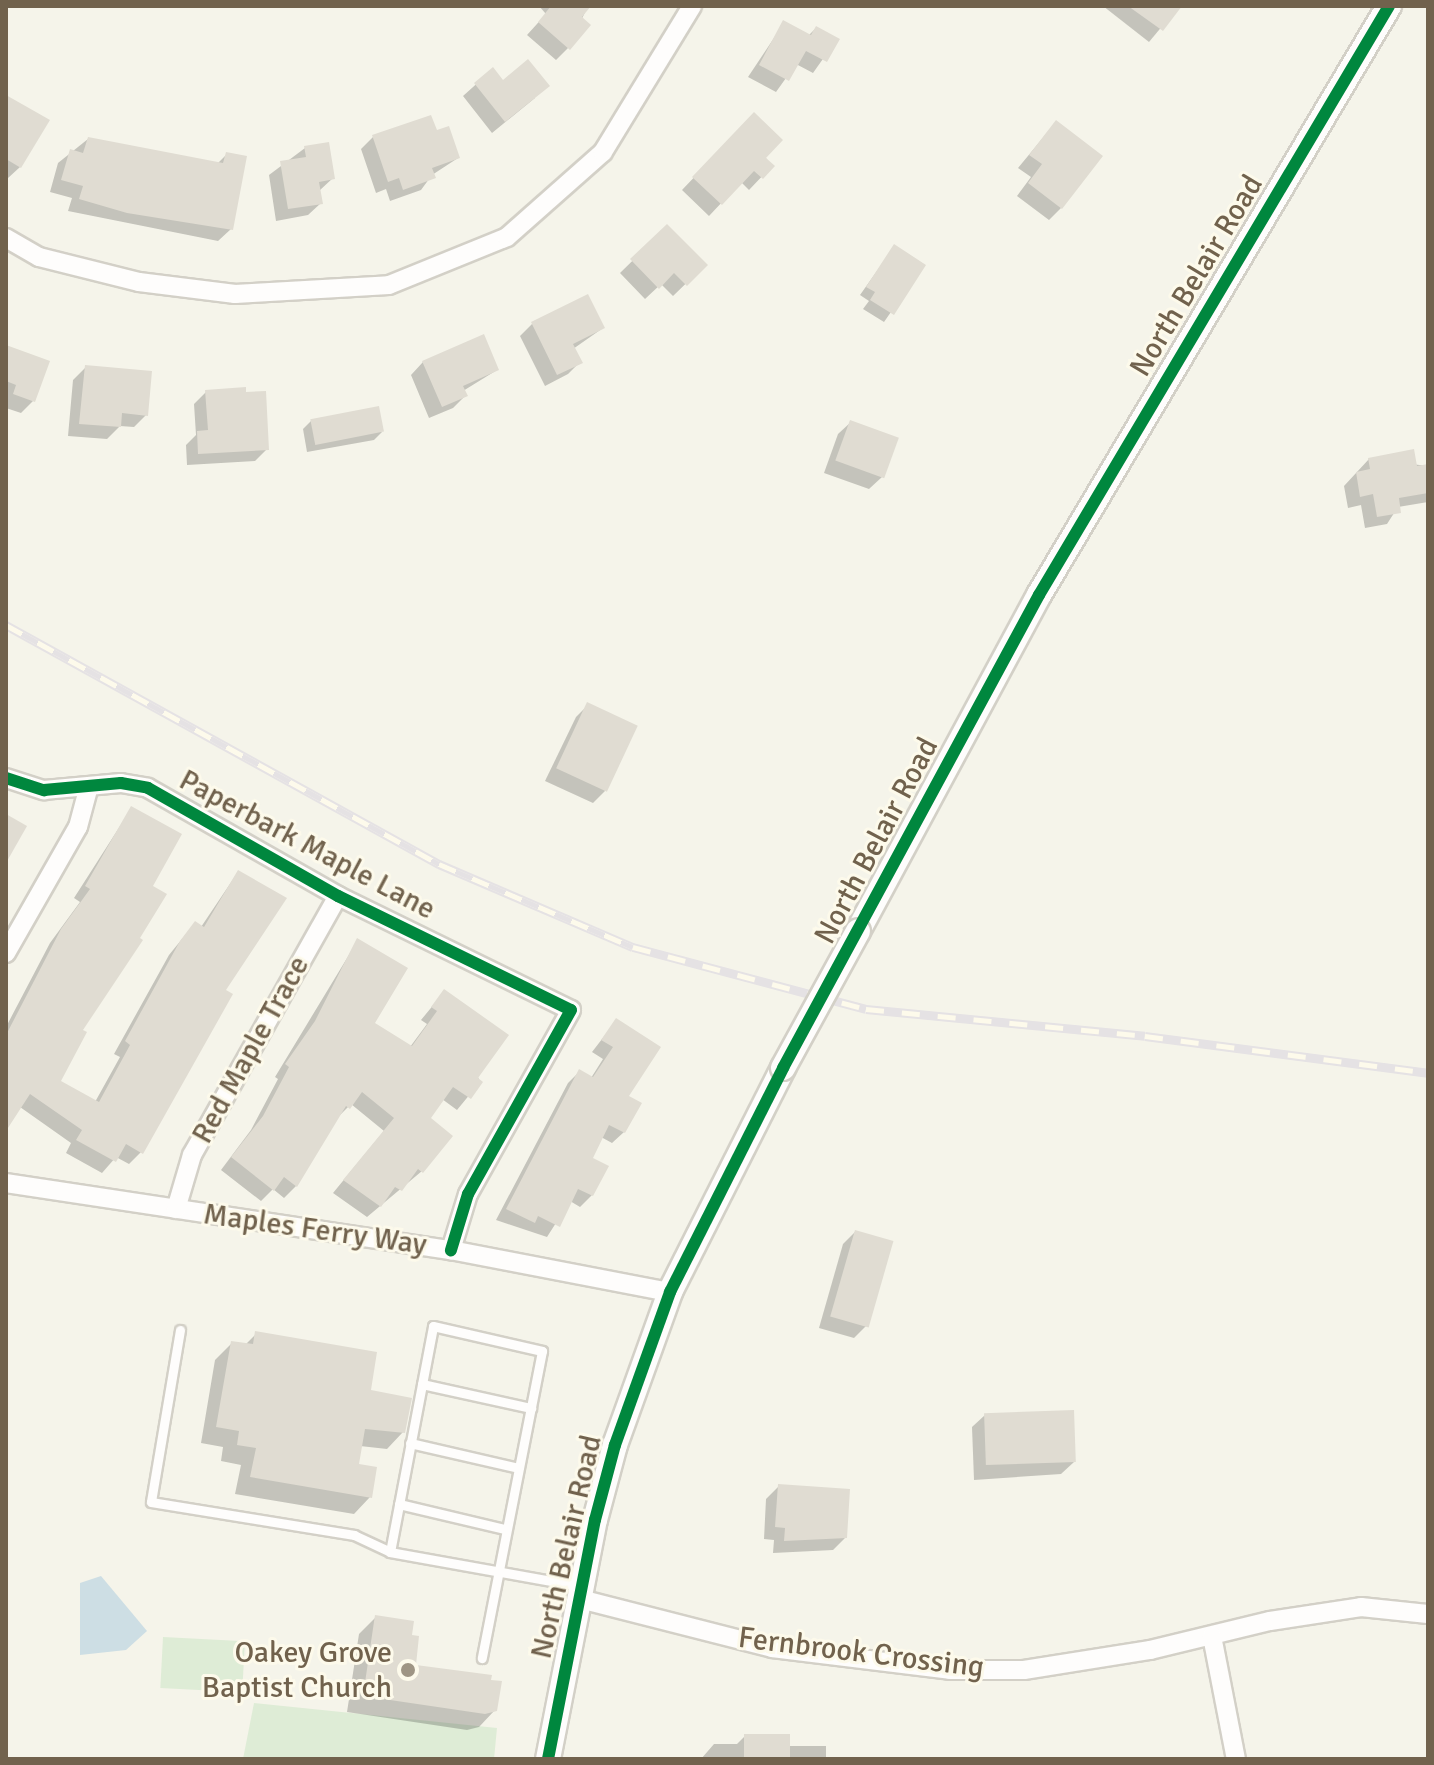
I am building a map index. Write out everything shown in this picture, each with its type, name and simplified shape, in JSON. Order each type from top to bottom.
[{"type":"street","points":[[6,238],[39,257],[110,275],[235,294],[389,285],[507,237],[603,152],[692,6]]},
{"type":"street","name":"North Belair Road","points":[[548,1759],[615,1445],[670,1292],[783,1068],[1039,595],[1389,6]]},
{"type":"street","name":"Paperbark Maple Lane","points":[[6,778],[44,790],[121,783],[148,788],[338,896],[571,1010],[468,1194],[451,1250]]},
{"type":"street","points":[[6,953],[78,827],[89,786]]},
{"type":"street","name":"Red Maple Trace","points":[[176,1209],[192,1155],[338,896]]},
{"type":"street","name":"Maples Ferry Way","points":[[6,1183],[451,1250],[670,1292]]},
{"type":"street","name":"Fernbrook Crossing","points":[[581,1593],[772,1648],[950,1670],[1024,1670],[1361,1607],[1428,1614]]},
{"type":"street","points":[[1212,1636],[1236,1759]]},
{"type":"lane","points":[[390,1552],[433,1326],[542,1351],[496,1572],[482,1658]]},
{"type":"lane","points":[[180,1330],[151,1502],[354,1535],[390,1552],[496,1572],[581,1593]]},
{"type":"lane","points":[[422,1384],[531,1408]]},
{"type":"lane","points":[[410,1443],[518,1468]]},
{"type":"lane","points":[[399,1504],[505,1529]]},
{"type":"green space","points":[[163,1637],[245,1641],[242,1692],[160,1688]]},
{"type":"green space","points":[[254,1703],[497,1728],[494,1759],[243,1759]]},
{"type":"shaded area","points":[[101,1576],[147,1631],[126,1650],[80,1655],[80,1583]]},
{"type":"building","points":[[551,6],[591,6],[582,17],[591,25],[570,50],[538,22]]},
{"type":"building","points":[[1128,6],[1182,6],[1163,31]]},
{"type":"building","points":[[783,20],[811,35],[816,26],[840,39],[827,62],[806,51],[789,81],[759,65]]},
{"type":"building","points":[[528,59],[550,86],[505,122],[474,83],[493,67],[503,80]]},
{"type":"building","points":[[6,95],[50,120],[21,168],[6,159]]},
{"type":"building","points":[[754,112],[783,140],[766,158],[775,166],[763,179],[754,171],[722,205],[692,177]]},
{"type":"building","points":[[431,115],[437,130],[449,126],[460,158],[432,168],[436,178],[403,190],[399,178],[388,182],[372,135]]},
{"type":"building","points":[[1056,120],[1103,156],[1062,209],[1028,183],[1042,164],[1029,155]]},
{"type":"building","points":[[88,137],[223,163],[226,152],[247,156],[233,230],[127,213],[79,199],[83,186],[61,180],[70,149],[83,153]]},
{"type":"building","points":[[329,142],[335,179],[319,182],[323,204],[288,209],[280,161],[306,157],[304,146]]},
{"type":"building","points":[[667,224],[708,265],[687,286],[674,273],[659,289],[630,259]]},
{"type":"building","points":[[894,244],[926,265],[894,315],[870,300],[875,292],[866,287]]},
{"type":"building","points":[[588,294],[605,328],[573,344],[583,363],[557,375],[531,322]]},
{"type":"building","points":[[484,334],[499,370],[463,386],[468,396],[442,407],[422,361]]},
{"type":"building","points":[[6,345],[50,361],[35,402],[13,394],[16,385],[6,381]]},
{"type":"building","points":[[85,365],[152,371],[148,416],[122,413],[121,427],[79,424]]},
{"type":"building","points":[[246,387],[246,392],[266,391],[269,450],[198,454],[197,431],[208,430],[205,390]]},
{"type":"building","points":[[379,406],[384,432],[315,445],[310,419]]},
{"type":"building","points":[[850,420],[899,438],[884,478],[835,460]]},
{"type":"building","points":[[1414,449],[1417,466],[1428,464],[1428,493],[1399,498],[1401,513],[1377,517],[1373,494],[1360,497],[1356,472],[1370,469],[1368,458]]},
{"type":"building","points":[[587,702],[638,726],[607,792],[556,768]]},
{"type":"building","points":[[131,806],[182,834],[153,886],[167,894],[140,938],[143,940],[83,1030],[87,1032],[61,1081],[99,1102],[130,1045],[125,1041],[180,941],[195,921],[204,927],[238,870],[287,898],[226,990],[233,994],[143,1154],[126,1144],[116,1162],[76,1140],[82,1130],[30,1094],[6,1131],[6,1035],[61,929],[90,889],[85,886]]},
{"type":"building","points":[[6,814],[27,826],[6,863]]},
{"type":"building","points":[[357,938],[408,968],[375,1023],[412,1046],[437,1011],[431,1007],[444,989],[509,1035],[478,1078],[483,1082],[471,1099],[453,1087],[431,1118],[453,1136],[423,1173],[418,1169],[402,1191],[395,1187],[381,1207],[343,1180],[394,1118],[362,1092],[350,1109],[346,1106],[297,1187],[284,1177],[274,1191],[231,1157],[263,1116],[289,1067],[285,1064],[315,1021]]},
{"type":"building","points":[[616,1018],[661,1047],[629,1096],[642,1103],[625,1133],[609,1125],[593,1158],[609,1166],[593,1196],[578,1189],[560,1227],[538,1216],[535,1223],[506,1209],[579,1069],[593,1077],[613,1047],[601,1040]]},
{"type":"building","points":[[855,1230],[893,1241],[869,1328],[830,1317]]},
{"type":"building","points":[[255,1331],[377,1352],[371,1390],[412,1398],[405,1433],[365,1429],[359,1464],[377,1467],[372,1498],[250,1477],[256,1448],[237,1445],[239,1431],[216,1427],[231,1341],[253,1344]]},
{"type":"building","points":[[1074,1410],[1076,1462],[986,1465],[984,1413]]},
{"type":"building","points":[[778,1484],[850,1489],[847,1538],[784,1541],[785,1528],[775,1527]]},
{"type":"building","name":"Oakey Grove Baptist Church","points":[[375,1615],[414,1621],[412,1635],[419,1636],[416,1665],[492,1675],[491,1680],[502,1681],[497,1711],[485,1714],[363,1696]]},
{"type":"building","points":[[744,1734],[790,1734],[790,1759],[744,1759]]},
{"type":"railway","points":[[6,625],[439,864],[633,947],[866,1009],[1145,1036],[1428,1073]]},
{"type":"cycle path","points":[[548,1759],[595,1520],[615,1445],[670,1292],[783,1068],[1039,595],[1389,6]]},
{"type":"cycle path","points":[[6,778],[44,790],[121,783],[148,788],[338,896],[571,1010],[468,1194],[451,1250]]},
{"type":"place","name":"Oakey Grove Baptist Church","points":[[408,1670]]}]
